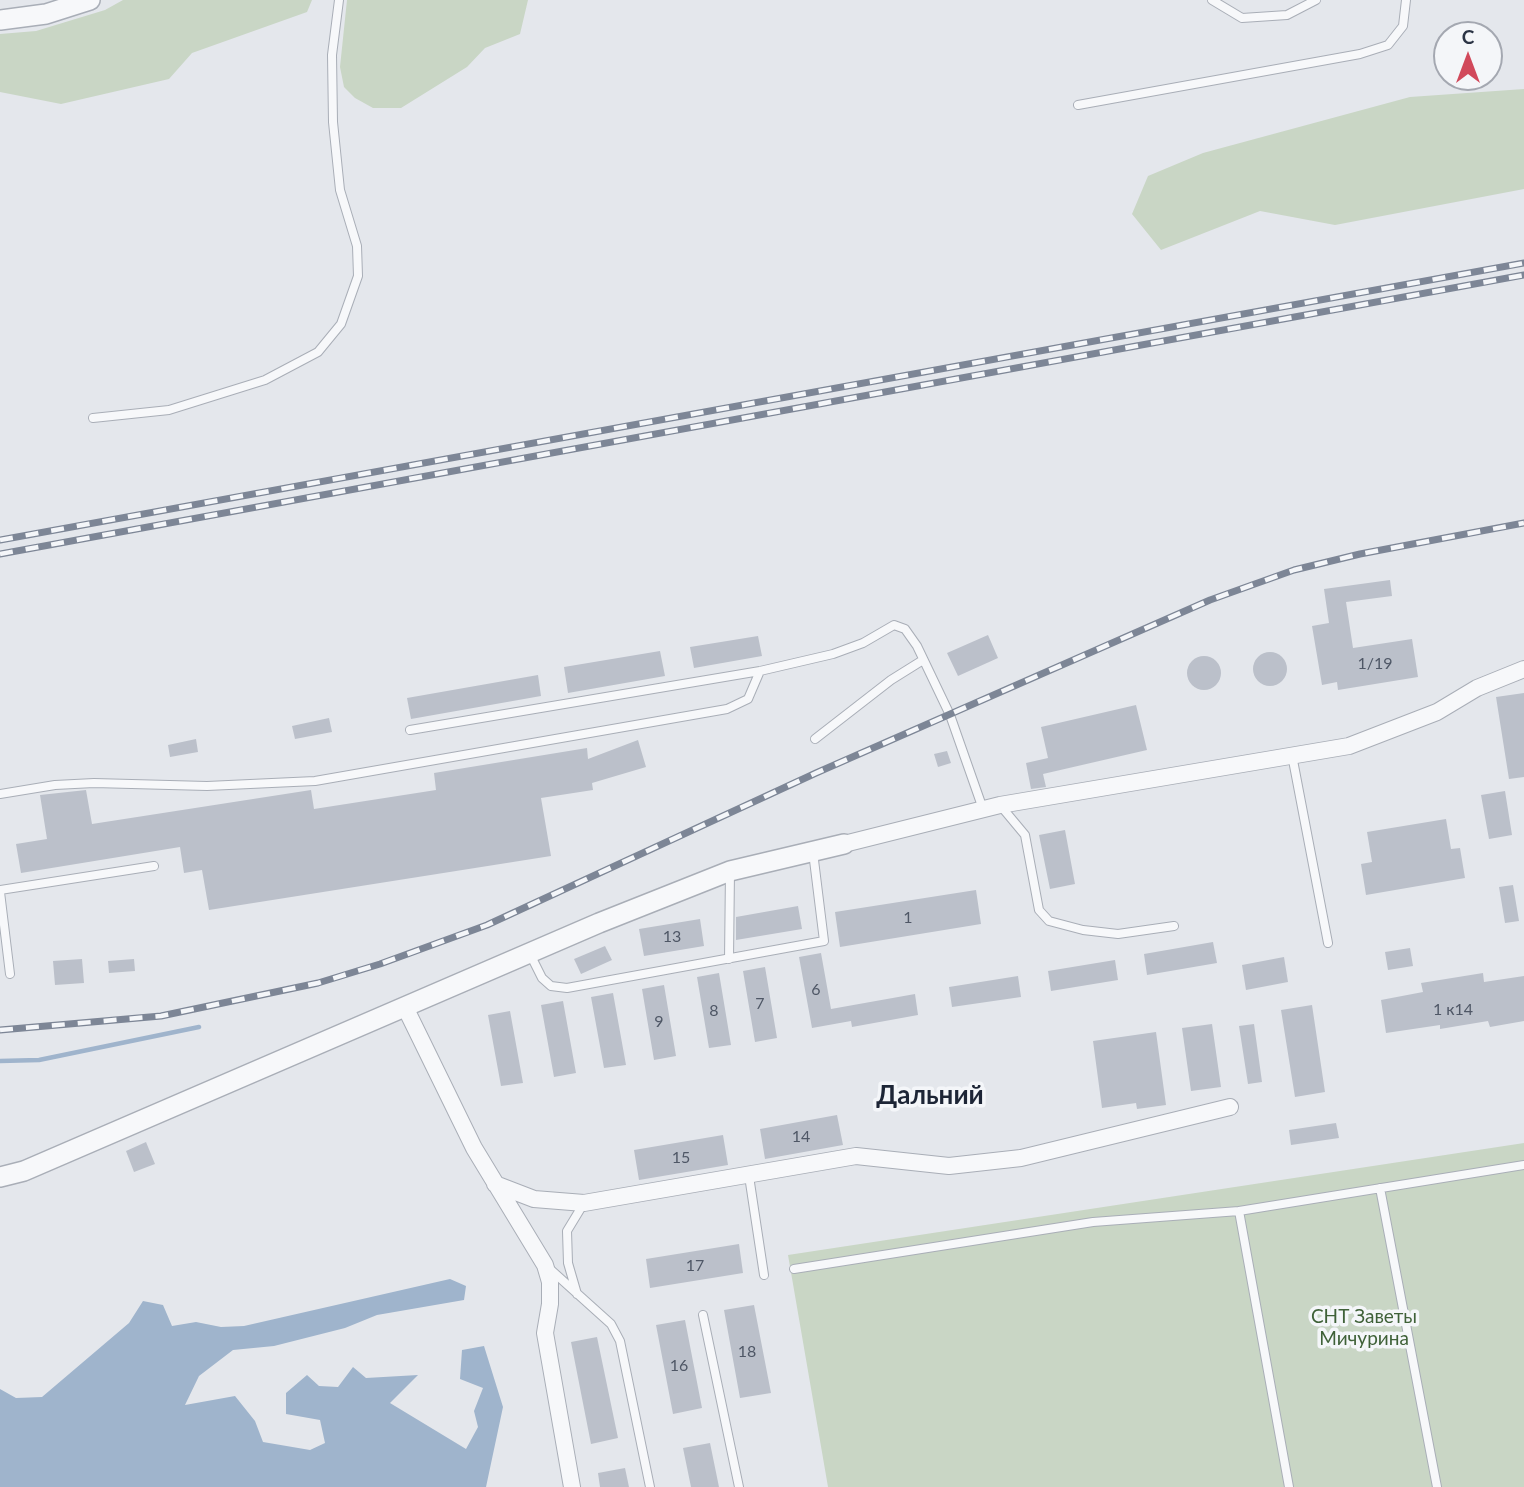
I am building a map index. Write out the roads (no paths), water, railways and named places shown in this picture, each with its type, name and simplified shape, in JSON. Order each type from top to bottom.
[{"type":"street","points":[[0,20],[46,14],[90,0]]},
{"type":"street","points":[[0,1177],[24,1171],[529,953],[730,871],[1000,805],[1371,740],[1437,712],[1477,688],[1524,669]]},
{"type":"street","points":[[405,1007],[495,1184],[545,1265],[550,1282],[550,1304],[545,1333],[572,1487]]},
{"type":"street","points":[[495,1184],[534,1199],[584,1203],[856,1156],[949,1166],[1021,1158],[1230,1107]]},
{"type":"lane","points":[[93,418],[169,410],[265,380],[318,352],[341,324],[358,276],[357,246],[340,190],[334,122],[332,55],[339,0]]},
{"type":"lane","points":[[1212,0],[1242,18],[1287,15],[1316,0]]},
{"type":"lane","points":[[1078,104],[1360,54],[1388,45],[1403,26],[1406,0]]},
{"type":"lane","points":[[410,730],[760,671],[834,654],[863,643],[884,628],[894,625],[905,628],[950,715],[983,809]]},
{"type":"lane","points":[[815,739],[891,680],[923,660]]},
{"type":"lane","points":[[0,794],[55,785],[94,783],[207,786],[315,781],[727,709],[748,699],[760,671]]},
{"type":"lane","points":[[1293,755],[1328,943]]},
{"type":"lane","points":[[1000,805],[1025,835],[1039,910],[1049,921],[1083,930],[1118,934],[1174,926]]},
{"type":"lane","points":[[529,953],[542,978],[551,986],[567,988],[824,942],[813,852]]},
{"type":"lane","points":[[10,974],[0,891],[154,866]]},
{"type":"lane","points":[[729,959],[730,871]]},
{"type":"lane","points":[[794,1269],[1093,1222],[1239,1211],[1524,1167]]},
{"type":"lane","points":[[749,1176],[764,1275]]},
{"type":"lane","points":[[1380,1188],[1437,1487]]},
{"type":"lane","points":[[577,1294],[568,1262],[567,1231],[584,1203]]},
{"type":"lane","points":[[1239,1211],[1289,1487]]},
{"type":"lane","points":[[545,1265],[611,1324],[620,1341],[650,1487]]},
{"type":"lane","points":[[704,1315],[739,1487]]},
{"type":"water","points":[[450,1279],[466,1286],[464,1300],[377,1315],[345,1328],[274,1346],[233,1350],[199,1376],[185,1405],[235,1396],[255,1421],[263,1442],[310,1450],[325,1443],[320,1420],[286,1414],[286,1393],[307,1375],[319,1386],[338,1387],[353,1367],[366,1378],[418,1375],[390,1403],[466,1449],[478,1427],[474,1411],[483,1388],[460,1379],[462,1350],[484,1346],[503,1407],[486,1487],[0,1487],[0,1389],[16,1398],[42,1397],[129,1323],[143,1301],[163,1305],[172,1326],[196,1322],[221,1327],[244,1326]]},
{"type":"waterway","points":[[0,1061],[39,1060],[199,1027]]},
{"type":"railway","points":[[0,540],[1524,263]]},
{"type":"railway","points":[[0,554],[1524,275]]},
{"type":"railway","points":[[0,1030],[161,1016],[318,983],[380,964],[487,925],[816,773],[1210,600],[1294,570],[1360,554],[1524,523]]},
{"type":"district","name":"Дальний","points":[[930,1096]]},
{"type":"park label","name":"СНТ Заветы Мичурина","points":[[1364,1328]]}]
